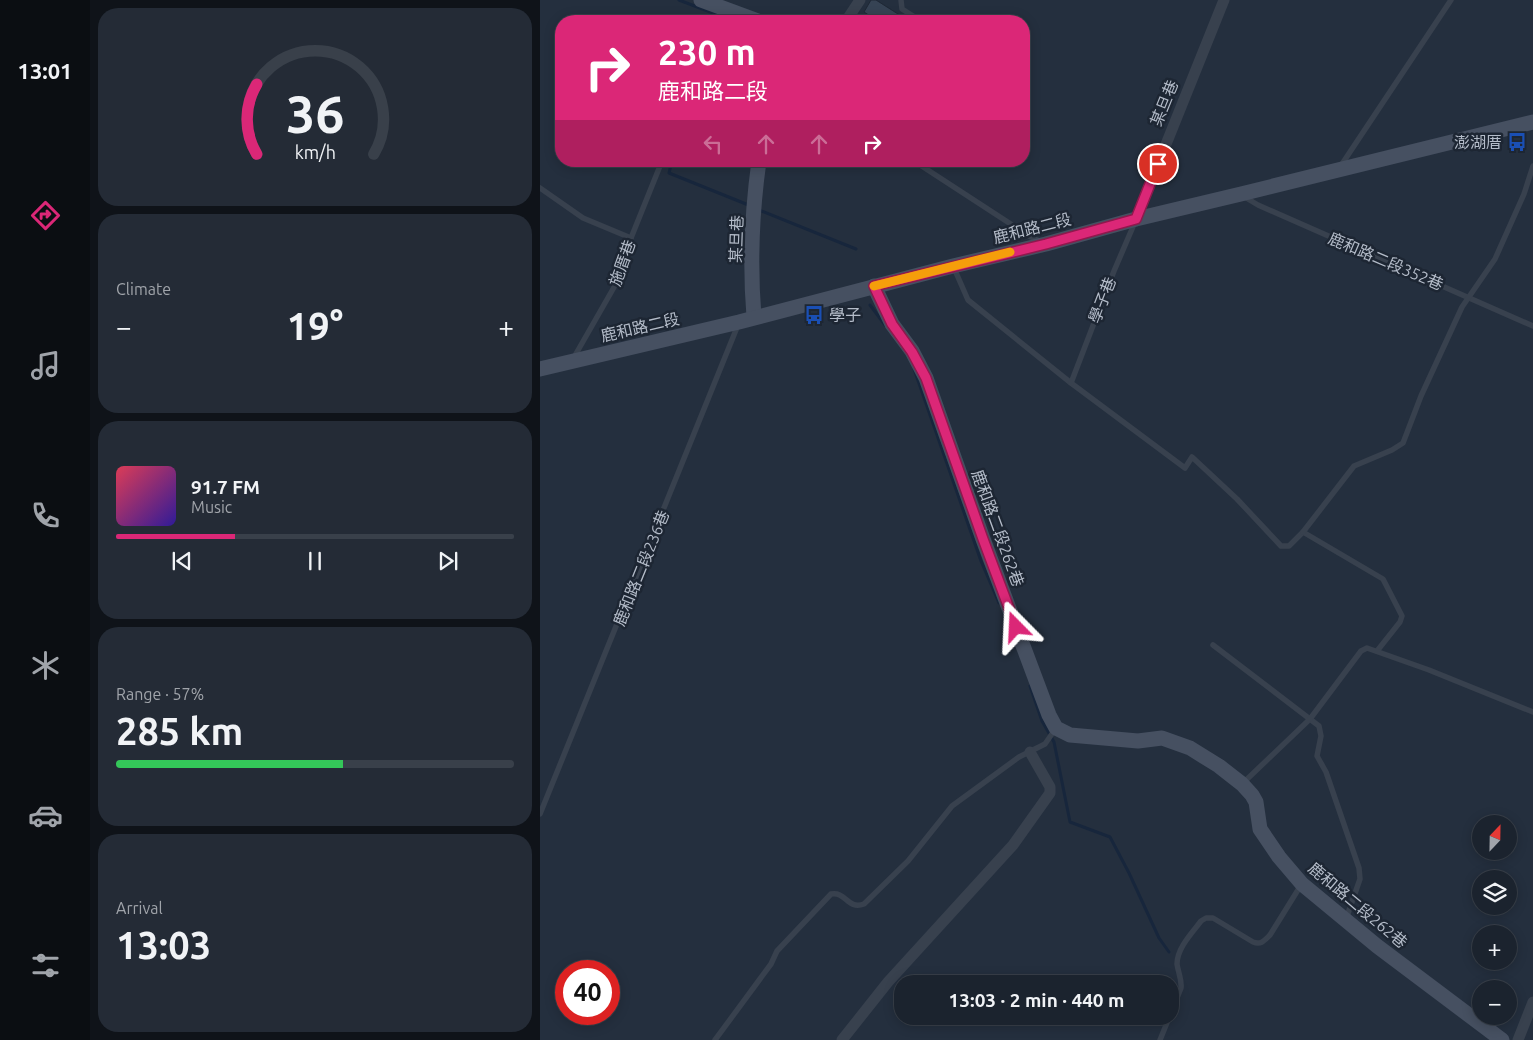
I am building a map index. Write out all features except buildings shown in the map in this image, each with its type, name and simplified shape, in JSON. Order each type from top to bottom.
[{"type":"street","points":[[701,0],[721,15]]},
{"type":"street","points":[[850,15],[860,0]]},
{"type":"street","name":"某旦巷","points":[[1136,219],[1224,0]]},
{"type":"street","name":"鹿和路二段","points":[[540,370],[1046,244],[1136,219],[1533,122]]},
{"type":"street","name":"某旦巷","points":[[746,320],[751,285],[757,167]]},
{"type":"street","name":"鹿和路二段262巷","points":[[874,286],[892,324],[912,352],[926,378],[983,539],[1056,728],[1070,735],[1138,741],[1162,738],[1190,748],[1242,784],[1256,802],[1260,829],[1279,857],[1302,884],[1345,921],[1502,1040]]},
{"type":"street","points":[[842,1040],[888,982],[1013,845],[1050,793],[1050,787],[1030,752]]},
{"type":"street","points":[[1518,1040],[1533,1002]]},
{"type":"lane","points":[[901,0],[902,9],[912,15]]},
{"type":"lane","points":[[1339,169],[1451,0]]},
{"type":"lane","points":[[953,266],[968,300],[1071,383],[1185,468],[1192,457],[1237,499],[1281,546],[1289,546],[1303,532],[1354,466],[1403,444],[1421,396],[1462,307],[1496,259],[1524,194],[1533,166]]},
{"type":"lane","name":"施厝巷","points":[[572,361],[621,274],[631,238],[660,167]]},
{"type":"lane","points":[[923,167],[1029,236],[1046,244]]},
{"type":"lane","points":[[540,188],[583,218],[631,238]]},
{"type":"lane","name":"鹿和路二段352巷","points":[[1241,194],[1258,205],[1533,326]]},
{"type":"lane","name":"學子巷","points":[[1071,383],[1136,219]]},
{"type":"lane","name":"鹿和路二段236巷","points":[[540,814],[720,372],[746,320]]},
{"type":"lane","points":[[1303,532],[1383,579],[1402,616],[1400,622],[1377,651]]},
{"type":"lane","points":[[1213,645],[1319,726],[1321,736],[1317,756],[1326,772],[1360,868],[1360,879],[1345,921]]},
{"type":"lane","points":[[1242,784],[1310,719],[1360,651],[1367,648],[1533,712]]},
{"type":"lane","points":[[715,1040],[771,964],[777,951],[831,894],[840,894],[853,905],[864,904],[908,860],[952,806],[1019,757],[1045,744],[1056,728]]},
{"type":"lane","points":[[1160,1040],[1182,988],[1182,980],[1177,967],[1180,952],[1201,921],[1206,918],[1213,918],[1258,944],[1270,935],[1302,884]]},
{"type":"waterway","points":[[679,0],[716,15]]},
{"type":"waterway","points":[[670,167],[669,173],[751,206]]},
{"type":"waterway","points":[[759,210],[856,249]]},
{"type":"waterway","points":[[870,305],[885,325]]},
{"type":"waterway","points":[[914,369],[981,561],[999,603]]},
{"type":"waterway","points":[[1030,686],[1042,721],[1054,742],[1070,822],[1110,837],[1159,938],[1169,952]]},
{"type":"slow traffic","points":[[874,286],[1010,252]]},
{"type":"place","name":"澎湖厝","points":[[1517,142]]},
{"type":"place","name":"學子","points":[[814,315]]},
{"type":"route","points":[[1016,627],[926,378],[912,352],[892,324],[874,286],[1046,244],[1136,219],[1158,164]]}]
